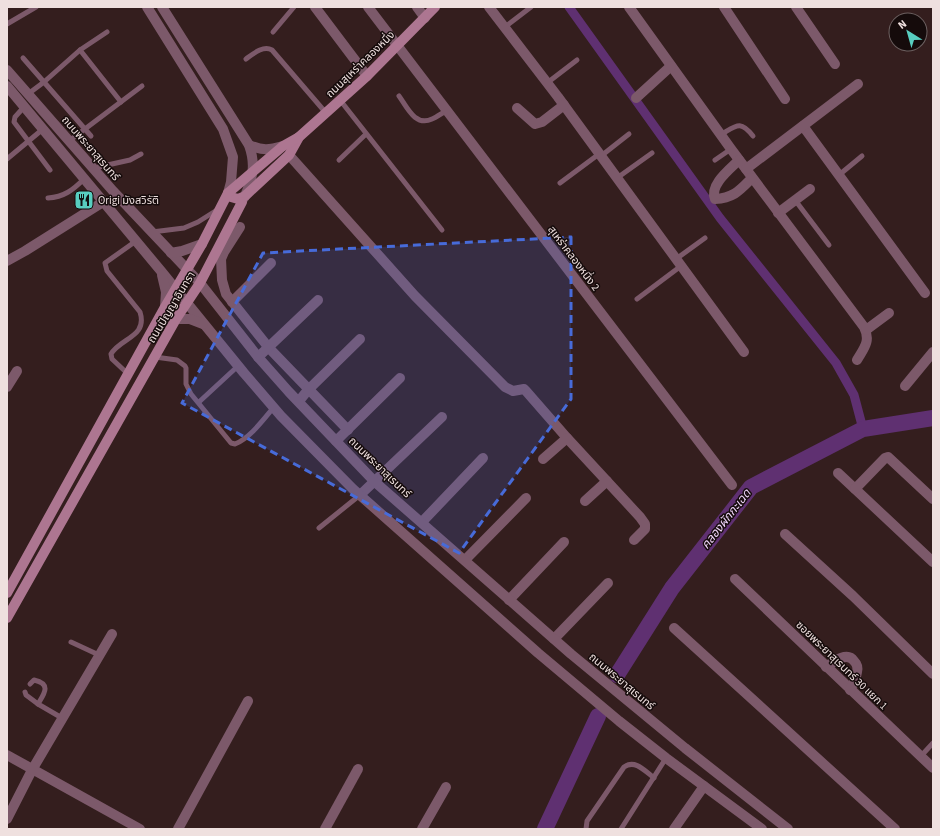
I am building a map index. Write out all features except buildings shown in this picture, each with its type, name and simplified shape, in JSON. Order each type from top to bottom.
[{"type":"main road","name":"ถนนสุเหร่าคลองหนึ่ง","points":[[228,193],[283,146],[300,136],[326,113],[397,46],[435,7]]},
{"type":"main road","name":"ถนนสุเหร่าคลองหนึ่ง","points":[[243,199],[289,155],[300,136]]},
{"type":"main road","points":[[228,193],[231,198],[243,199]]},
{"type":"main road","name":"ถนนปัญญาอินทรา","points":[[7,593],[165,307],[202,244],[228,193]]},
{"type":"main road","name":"ถนนปัญญาอินทรา","points":[[7,618],[176,319],[200,283],[243,199]]},
{"type":"street","name":"ถนนปัญญาอินทรา","points":[[147,7],[223,129],[233,157],[231,182],[228,193]]},
{"type":"street","name":"ถนนปัญญาอินทรา","points":[[162,7],[249,145],[253,157],[253,172],[243,199]]},
{"type":"street","points":[[315,7],[366,76]]},
{"type":"street","name":"สุเหร่าคลองหนึ่ง 2","points":[[368,7],[732,485]]},
{"type":"street","points":[[417,7],[425,18]]},
{"type":"street","points":[[489,7],[564,105],[744,352]]},
{"type":"street","points":[[629,7],[720,135],[866,330],[868,340],[857,360]]},
{"type":"street","points":[[724,7],[785,99]]},
{"type":"street","points":[[796,7],[835,64]]},
{"type":"street","points":[[636,98],[671,66]]},
{"type":"street","name":"ถนนพระยาสุเรนทร์","points":[[7,70],[93,168],[200,283],[258,357],[375,482],[554,639],[679,744],[788,829]]},
{"type":"street","points":[[746,169],[858,84]]},
{"type":"street","points":[[7,86],[238,366],[321,457],[360,495],[538,653],[666,758],[762,829]]},
{"type":"street","points":[[517,108],[535,124],[538,124],[564,105]]},
{"type":"street","points":[[803,126],[925,293]]},
{"type":"street","points":[[249,145],[258,149],[269,150],[283,146]]},
{"type":"street","points":[[289,155],[415,296],[489,372],[510,390],[514,391],[524,389],[607,481],[644,524],[645,529],[634,540]]},
{"type":"street","points":[[739,160],[715,185],[715,199],[732,196],[752,178]]},
{"type":"street","points":[[778,213],[810,189]]},
{"type":"street","points":[[7,261],[103,202]]},
{"type":"street","points":[[240,227],[221,259],[223,286],[226,294],[269,348],[348,430]]},
{"type":"street","points":[[171,253],[202,244]]},
{"type":"street","points":[[232,302],[272,262]]},
{"type":"street","points":[[161,271],[166,292],[165,307]]},
{"type":"street","points":[[258,357],[318,300]]},
{"type":"street","points":[[866,330],[889,313]]},
{"type":"street","points":[[176,319],[190,319],[203,324]]},
{"type":"street","points":[[299,401],[308,390],[360,339]]},
{"type":"street","points":[[905,386],[933,352]]},
{"type":"street","points":[[7,387],[17,371]]},
{"type":"street","points":[[336,441],[400,378]]},
{"type":"street","points":[[360,495],[442,417]]},
{"type":"street","points":[[543,458],[567,438]]},
{"type":"street","points":[[855,489],[884,458],[888,457],[933,499]]},
{"type":"street","points":[[422,522],[483,458]]},
{"type":"street","points":[[838,473],[933,562]]},
{"type":"street","points":[[585,501],[607,481]]},
{"type":"street","points":[[465,560],[526,498]]},
{"type":"street","points":[[785,534],[853,596],[933,674]]},
{"type":"street","points":[[509,600],[564,542]]},
{"type":"street","name":"ซอยพระยาสุเรนทร์ 30 แยก 1","points":[[735,579],[933,768]]},
{"type":"street","points":[[554,639],[608,583]]},
{"type":"street","points":[[674,628],[895,829]]},
{"type":"street","points":[[7,819],[32,770],[112,634]]},
{"type":"street","points":[[826,667],[839,659],[848,657],[852,658],[857,666],[857,672],[850,690]]},
{"type":"street","points":[[178,829],[248,701]]},
{"type":"street","points":[[7,755],[140,829]]},
{"type":"street","points":[[325,829],[358,769]]},
{"type":"street","points":[[674,829],[704,786]]},
{"type":"street","points":[[422,829],[446,787]]},
{"type":"lane","points":[[7,24],[36,7]]},
{"type":"lane","points":[[274,32],[294,7]]},
{"type":"lane","points":[[504,27],[531,7]]},
{"type":"lane","points":[[28,94],[80,50],[107,32]]},
{"type":"lane","points":[[246,59],[264,48],[272,50],[326,113]]},
{"type":"lane","points":[[80,50],[121,102]]},
{"type":"lane","points":[[23,58],[91,136]]},
{"type":"lane","points":[[547,83],[577,60]]},
{"type":"lane","points":[[69,141],[142,86]]},
{"type":"lane","points":[[399,96],[414,117],[418,120],[425,121],[446,111]]},
{"type":"lane","points":[[340,100],[442,230]]},
{"type":"lane","points":[[24,106],[14,117],[14,122],[50,170]]},
{"type":"lane","points":[[720,135],[735,126],[741,125],[747,128],[753,136]]},
{"type":"lane","points":[[7,159],[43,129]]},
{"type":"lane","points":[[338,160],[366,134]]},
{"type":"lane","points":[[560,183],[629,134]]},
{"type":"lane","points":[[716,160],[731,149]]},
{"type":"lane","points":[[617,178],[652,153]]},
{"type":"lane","points":[[93,168],[130,160],[141,154]]},
{"type":"lane","points":[[839,175],[862,156]]},
{"type":"lane","points":[[48,198],[59,198],[84,179]]},
{"type":"lane","points":[[795,200],[829,245]]},
{"type":"lane","points":[[151,232],[184,228],[198,222],[219,209]]},
{"type":"lane","points":[[637,299],[679,263],[705,238]]},
{"type":"lane","points":[[128,374],[112,359],[111,354],[116,348],[137,333],[141,325],[141,316],[140,312],[107,271],[105,263],[136,241]]},
{"type":"lane","points":[[155,357],[177,360],[185,366],[186,384],[191,394],[230,441],[235,444],[246,437],[274,407]]},
{"type":"lane","points":[[199,402],[238,366]]},
{"type":"lane","points":[[319,528],[360,495]]},
{"type":"lane","points":[[71,642],[99,654]]},
{"type":"lane","points":[[30,684],[34,680],[37,680],[46,689],[38,704]]},
{"type":"lane","points":[[25,692],[26,695],[38,704],[62,718]]},
{"type":"lane","points":[[920,756],[933,743]]},
{"type":"lane","points":[[621,829],[666,758]]},
{"type":"lane","points":[[586,829],[587,821],[624,767],[629,764],[635,764],[654,778]]},
{"type":"highlighted area","points":[[571,237],[571,399],[459,553],[182,403],[263,253]]},
{"type":"waterway","points":[[569,7],[720,218],[836,363],[854,395],[863,429]]},
{"type":"waterway","name":"คลองผักกะเฉด","points":[[617,675],[672,588],[751,487],[863,429],[933,418]]},
{"type":"waterway","name":"คลองผักกะเฉด","points":[[545,829],[598,716]]},
{"type":"place","name":"Origi มังสวิรัติ","points":[[84,200]]}]
